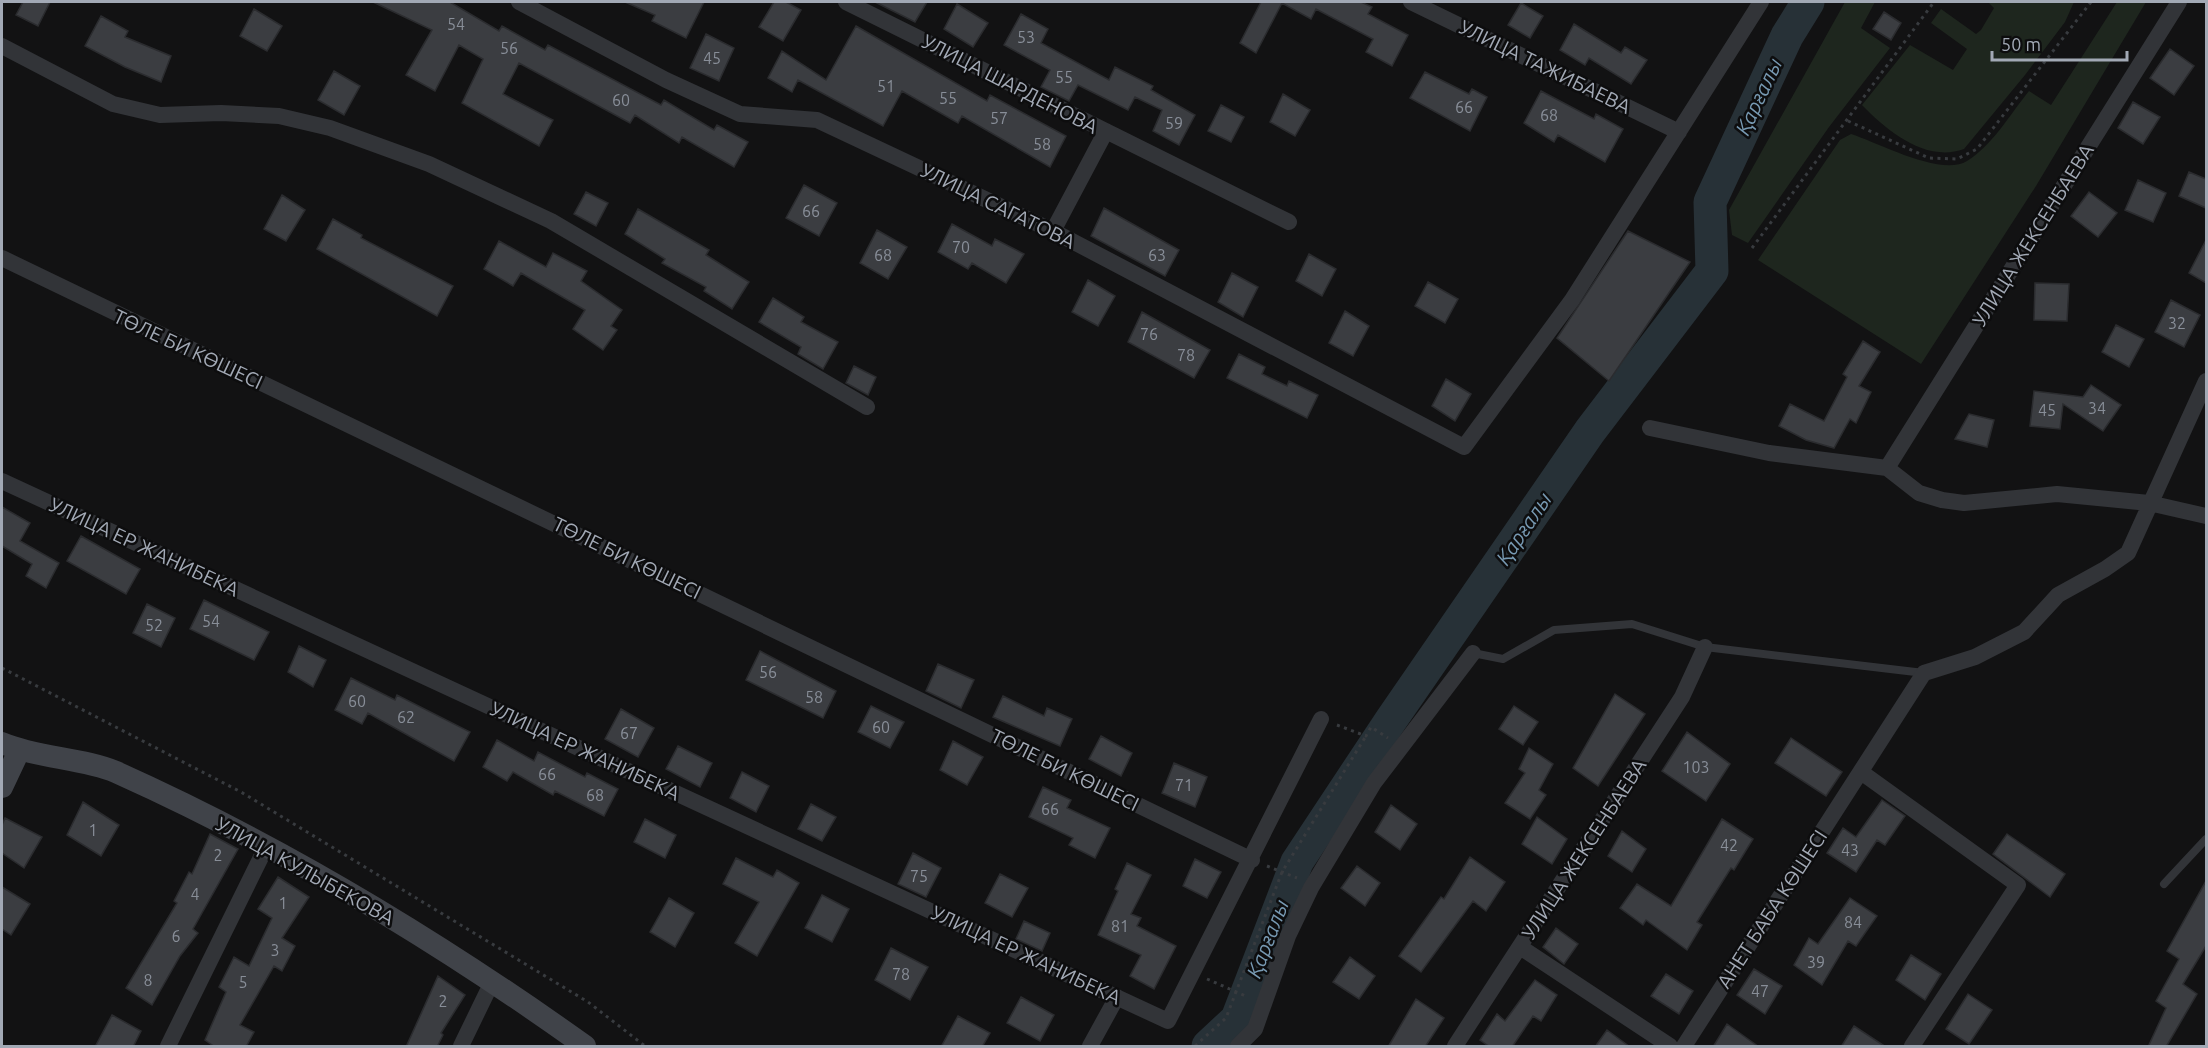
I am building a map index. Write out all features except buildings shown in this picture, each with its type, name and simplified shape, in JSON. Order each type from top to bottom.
[{"type":"street","name":"УЛИЦА САГАТОВА","points":[[519,2],[666,80],[741,114],[817,120],[1053,231],[1464,447],[1572,300],[1679,132]]},
{"type":"street","name":"УЛИЦА ШАРДЕНОВА","points":[[846,2],[1106,131],[1053,231]]},
{"type":"street","name":"УЛИЦА ТАЖИБАЕВА","points":[[1411,2],[1679,132]]},
{"type":"street","points":[[1679,132],[1761,2]]},
{"type":"street","name":"УЛИЦА ЖЕКСЕНБАЕВА","points":[[1887,468],[2179,2]]},
{"type":"street","points":[[2,46],[113,104],[160,115],[221,113],[279,116],[330,128],[429,164],[551,221],[867,407]]},
{"type":"street","points":[[1106,131],[1290,222]]},
{"type":"street","name":"ТӨЛЕ БИ КӨШЕСІ","points":[[2,258],[1252,860]]},
{"type":"street","points":[[1923,673],[1975,657],[2024,632],[2058,595],[2105,570],[2128,553],[2206,381]]},
{"type":"street","points":[[1650,428],[1769,453],[1887,468],[1919,493],[1964,503],[2056,494],[2149,503],[2206,516]]},
{"type":"street","name":"УЛИЦА ЕР ЖАНИБЕКА","points":[[2,481],[1168,1021],[1192,973]]},
{"type":"street","name":"УЛИЦА ЖЕКСЕНБАЕВА","points":[[1455,1047],[1682,696],[1706,647]]},
{"type":"street","points":[[1238,1047],[1255,1029],[1288,936],[1311,888],[1374,783],[1473,653]]},
{"type":"street","name":"АНЕТ БАБА КӨШЕСІ","points":[[1684,1047],[1923,673]]},
{"type":"street","points":[[1192,973],[1252,860],[1321,719]]},
{"type":"street","points":[[2,787],[10,747]]},
{"type":"street","name":"УЛИЦА КУЛЫБЕКОВА","points":[[10,747],[113,771],[267,845],[493,980],[585,1047]]},
{"type":"street","points":[[1861,772],[2018,885],[1912,1047]]},
{"type":"street","points":[[168,1047],[267,845]]},
{"type":"street","points":[[1520,947],[1670,1047]]},
{"type":"street","points":[[461,1047],[493,980]]},
{"type":"street","points":[[1090,1047],[1117,998]]},
{"type":"lane","points":[[1473,653],[1503,659],[1554,630],[1632,624],[1706,647],[1923,673]]},
{"type":"lane","points":[[2164,884],[2206,839]]},
{"type":"path","points":[[1752,248],[1934,2]]},
{"type":"path","points":[[1848,121],[1929,158],[1957,159],[1977,148],[2091,2]]},
{"type":"path","points":[[2,668],[241,792],[588,1002],[645,1047]]},
{"type":"path","points":[[1321,719],[1366,736]]},
{"type":"path","points":[[1195,1047],[1226,1018],[1234,992],[1282,872],[1371,727],[1390,739]]},
{"type":"path","points":[[1282,872],[1297,878]]},
{"type":"path","points":[[1192,973],[1253,998]]},
{"type":"shaded area","points":[[1845,2],[1875,2],[1861,28],[1890,48],[1829,127],[1748,243],[1732,235],[1729,210]]},
{"type":"shaded area","points":[[1988,2],[2074,2],[2065,22],[1964,149],[1936,152],[1908,142],[1883,125],[1862,105],[1910,45],[1953,70],[1967,49],[1931,23],[1941,9],[1976,34],[1981,30],[1994,8]]},
{"type":"shaded area","points":[[2117,2],[2146,2],[2036,186],[1921,364],[1758,260],[1840,140],[1851,134],[1910,157],[1942,165],[1956,165],[1967,161],[1993,138],[2029,91],[2051,105]]},
{"type":"waterway","name":"Қарғалы","points":[[1208,1046],[1237,1019],[1297,862],[1391,720],[1590,431],[1712,271],[1710,202],[1787,36],[1808,2]]}]
